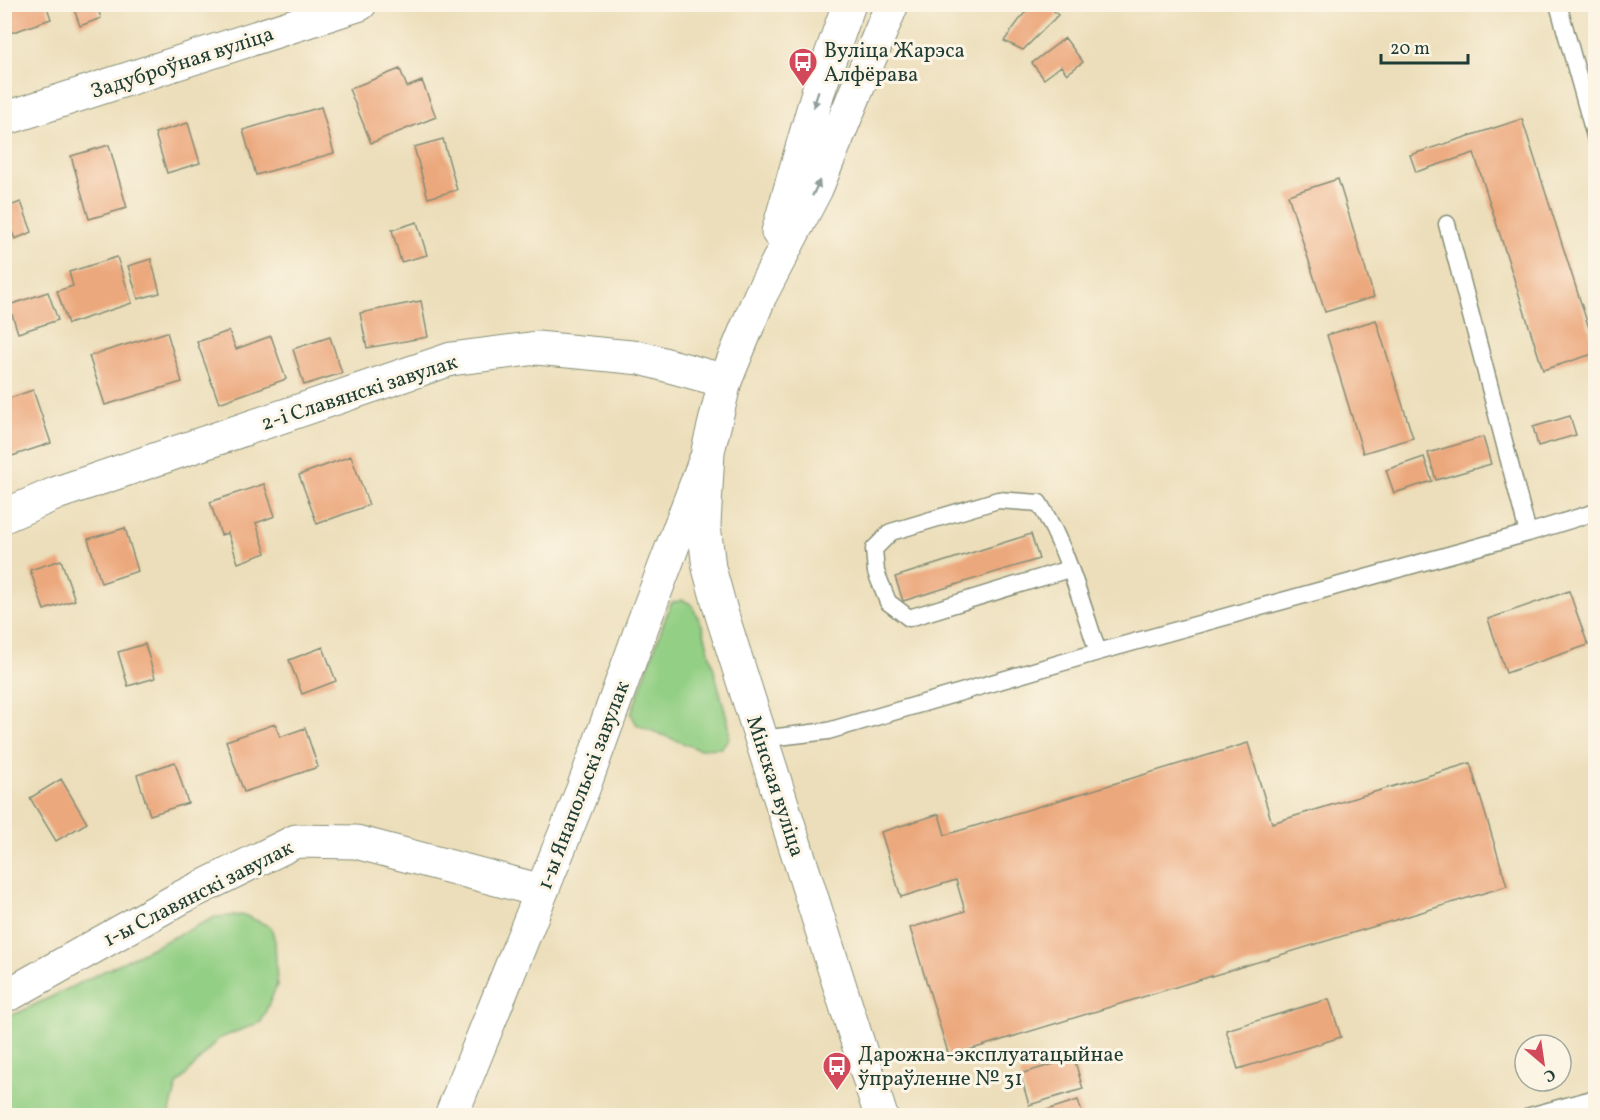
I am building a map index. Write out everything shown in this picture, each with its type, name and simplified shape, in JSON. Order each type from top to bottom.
[{"type":"street","name":"Задуброўная вуліца","points":[[4,119],[360,4]]},
{"type":"street","points":[[760,296],[818,92],[849,4]]},
{"type":"street","points":[[708,451],[725,381],[760,296],[816,189],[892,4]]},
{"type":"street","name":"2-і Славянскі завулак","points":[[4,516],[57,493],[451,359],[537,348],[641,358],[725,381]]},
{"type":"street","name":"Мінская вуліца","points":[[708,451],[704,525],[709,568],[881,1116]]},
{"type":"street","name":"1-ы Янапольскі завулак","points":[[451,1116],[583,789],[708,451]]},
{"type":"street","name":"1-ы Славянскі завулак","points":[[4,995],[12,993],[182,897],[296,841],[356,842],[542,891]]},
{"type":"lane","points":[[1558,4],[1590,96],[1596,140]]},
{"type":"lane","points":[[1448,224],[1528,533]]},
{"type":"lane","points":[[1069,569],[909,618],[888,602],[876,572],[874,549],[891,532],[998,500],[1039,503],[1054,526],[1098,652]]},
{"type":"lane","points":[[761,739],[828,731],[1098,652],[1528,533],[1596,512]]},
{"type":"lane","points":[[1530,1116],[1596,1098]]},
{"type":"green space","points":[[683,600],[691,604],[702,625],[729,726],[729,738],[721,748],[698,749],[637,725],[631,714],[671,603]]},
{"type":"green space","points":[[244,915],[271,927],[275,941],[277,985],[261,1022],[218,1039],[177,1085],[169,1115],[5,1115],[5,1017],[20,1012],[215,917]]},
{"type":"building","points":[[4,4],[46,4],[51,19],[5,35]]},
{"type":"building","points":[[72,4],[96,4],[101,18],[80,26]]},
{"type":"building","points":[[1031,4],[1047,4],[1058,15],[1023,50],[1004,41]]},
{"type":"building","points":[[1065,38],[1083,62],[1067,74],[1061,66],[1044,79],[1032,63]]},
{"type":"building","points":[[400,69],[407,87],[422,81],[436,117],[371,143],[349,89]]},
{"type":"building","points":[[321,107],[334,153],[256,175],[243,130]]},
{"type":"building","points":[[1522,119],[1596,350],[1596,353],[1543,370],[1474,153],[1416,172],[1410,155]]},
{"type":"building","points":[[188,123],[200,163],[167,173],[155,133]]},
{"type":"building","points":[[443,139],[457,190],[428,198],[414,147]]},
{"type":"building","points":[[109,145],[127,208],[89,219],[71,156]]},
{"type":"building","points":[[1338,179],[1374,297],[1325,312],[1288,195]]},
{"type":"building","points":[[21,202],[32,232],[15,239],[11,230],[4,233],[4,208]]},
{"type":"building","points":[[417,222],[427,255],[401,262],[392,230]]},
{"type":"building","points":[[117,257],[132,303],[68,324],[57,291],[73,286],[69,272]]},
{"type":"building","points":[[151,259],[160,293],[138,299],[128,266]]},
{"type":"building","points":[[48,292],[58,320],[18,333],[9,305]]},
{"type":"building","points":[[421,301],[428,337],[367,348],[360,313]]},
{"type":"building","points":[[1376,320],[1413,438],[1363,453],[1327,335]]},
{"type":"building","points":[[229,331],[236,349],[271,336],[286,379],[219,403],[197,342]]},
{"type":"building","points":[[167,332],[182,382],[105,405],[89,356]]},
{"type":"building","points":[[330,337],[342,373],[304,385],[293,349]]},
{"type":"building","points":[[33,390],[51,443],[6,458],[4,400]]},
{"type":"building","points":[[1570,416],[1576,435],[1538,446],[1533,427]]},
{"type":"building","points":[[1483,437],[1491,464],[1436,480],[1428,453]]},
{"type":"building","points":[[351,456],[369,505],[317,524],[299,475]]},
{"type":"building","points":[[1424,457],[1432,481],[1394,493],[1386,470]]},
{"type":"building","points":[[264,484],[275,516],[256,523],[266,553],[238,563],[228,533],[221,535],[210,502]]},
{"type":"building","points":[[125,528],[138,571],[101,583],[88,539]]},
{"type":"building","points":[[1031,534],[1039,559],[903,601],[895,577]]},
{"type":"building","points":[[61,560],[75,600],[44,610],[30,570]]},
{"type":"building","points":[[1569,591],[1588,645],[1506,673],[1488,619]]},
{"type":"building","points":[[145,644],[155,678],[128,686],[118,652]]},
{"type":"building","points":[[323,647],[336,681],[302,694],[289,660]]},
{"type":"building","points":[[275,724],[280,737],[305,728],[318,767],[244,792],[226,741]]},
{"type":"building","points":[[1248,743],[1272,823],[1470,763],[1507,886],[949,1056],[910,928],[965,911],[956,880],[901,897],[881,832],[939,814],[945,835]]},
{"type":"building","points":[[175,762],[188,803],[150,815],[137,775]]},
{"type":"building","points":[[61,779],[87,823],[56,841],[30,798]]},
{"type":"building","points":[[1329,999],[1341,1037],[1238,1069],[1226,1030]]},
{"type":"building","points":[[1074,1058],[1083,1089],[1029,1105],[1020,1074]]},
{"type":"building","points":[[1078,1100],[1083,1116],[1031,1116],[1031,1115]]},
{"type":"place","name":"Вуліца Жарэса Алфёрава","points":[[803,88]]},
{"type":"place","name":"Дарожна-эксплуатацыйнае ўпраўленне № 31","points":[[837,1092]]}]
